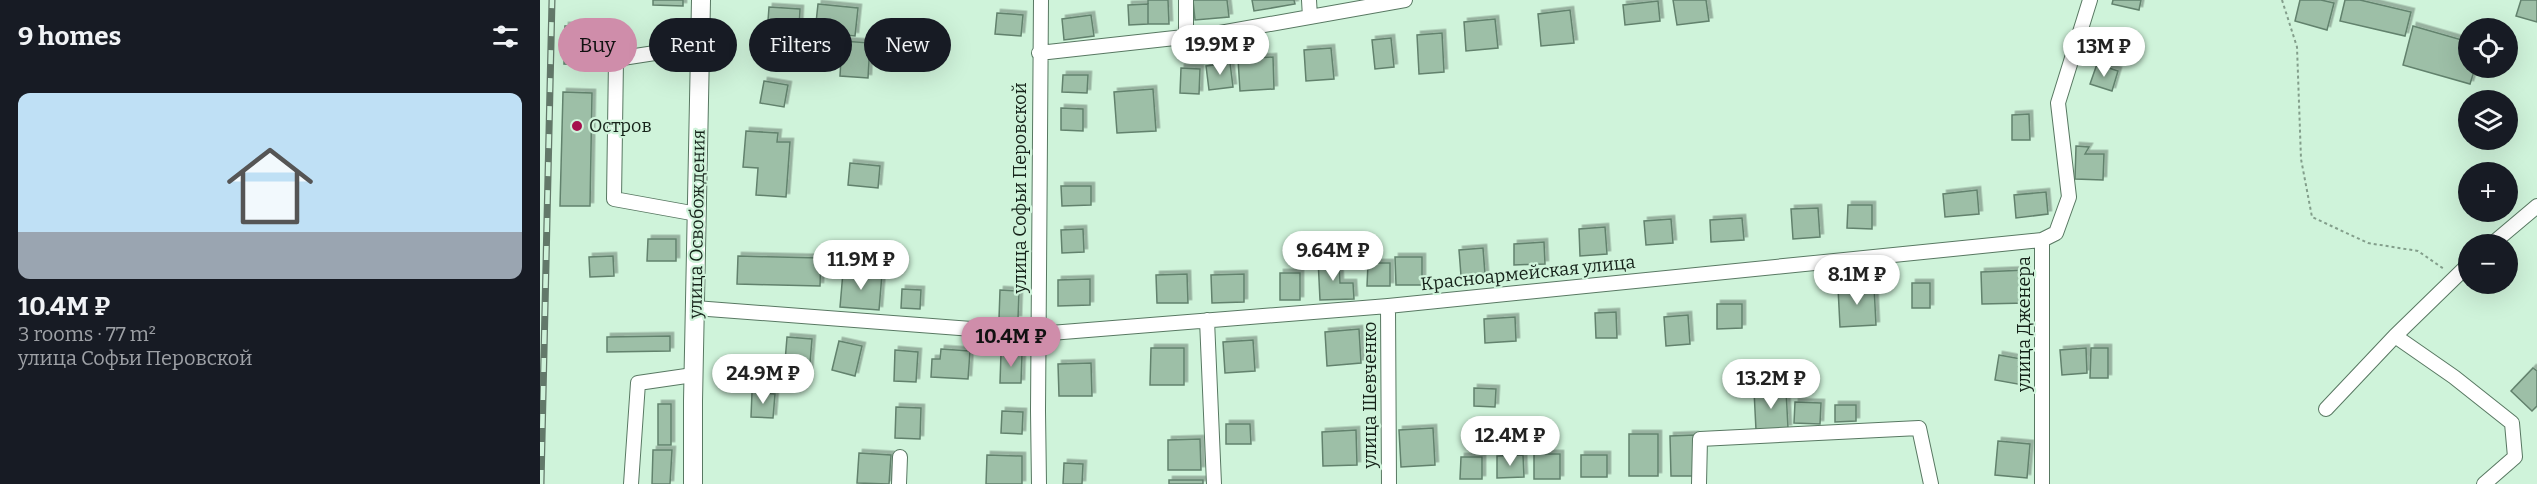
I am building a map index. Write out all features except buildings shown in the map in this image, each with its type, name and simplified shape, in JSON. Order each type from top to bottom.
[{"type":"main road","name":"улица Освобождения","points":[[700,0],[700,18]]},
{"type":"main road","name":"улица Освобождения","points":[[693,484],[700,72]]},
{"type":"street","name":"улица Софьи Перовской","points":[[1039,484],[1041,0]]},
{"type":"street","points":[[1186,0],[1186,37]]},
{"type":"street","points":[[1309,0],[1310,17]]},
{"type":"street","points":[[1039,53],[1186,37],[1405,0]]},
{"type":"street","name":"улица Дженера","points":[[2042,484],[2042,240],[2056,233],[2069,197],[2058,103],[2090,0]]},
{"type":"street","points":[[649,54],[616,59],[614,199],[697,214]]},
{"type":"street","points":[[2504,234],[2537,206]]},
{"type":"street","name":"Красноармейская улица","points":[[695,308],[1038,334],[1388,306],[2042,240]]},
{"type":"street","points":[[2326,409],[2458,273]]},
{"type":"street","name":"улица Шевченко","points":[[1388,306],[1389,484]]},
{"type":"street","points":[[1207,320],[1214,484]]},
{"type":"street","points":[[2395,336],[2454,377],[2512,423],[2515,457],[2484,484]]},
{"type":"street","points":[[631,484],[638,383],[693,375]]},
{"type":"street","points":[[1699,484],[1700,439],[1919,428],[1931,484]]},
{"type":"street","points":[[899,484],[900,457]]},
{"type":"path","points":[[2282,0],[2297,47],[2301,159],[2312,217],[2368,243],[2418,251],[2454,276]]},
{"type":"railway","points":[[541,484],[552,0]]},
{"type":"place","name":"Остров","points":[[577,126]]}]
